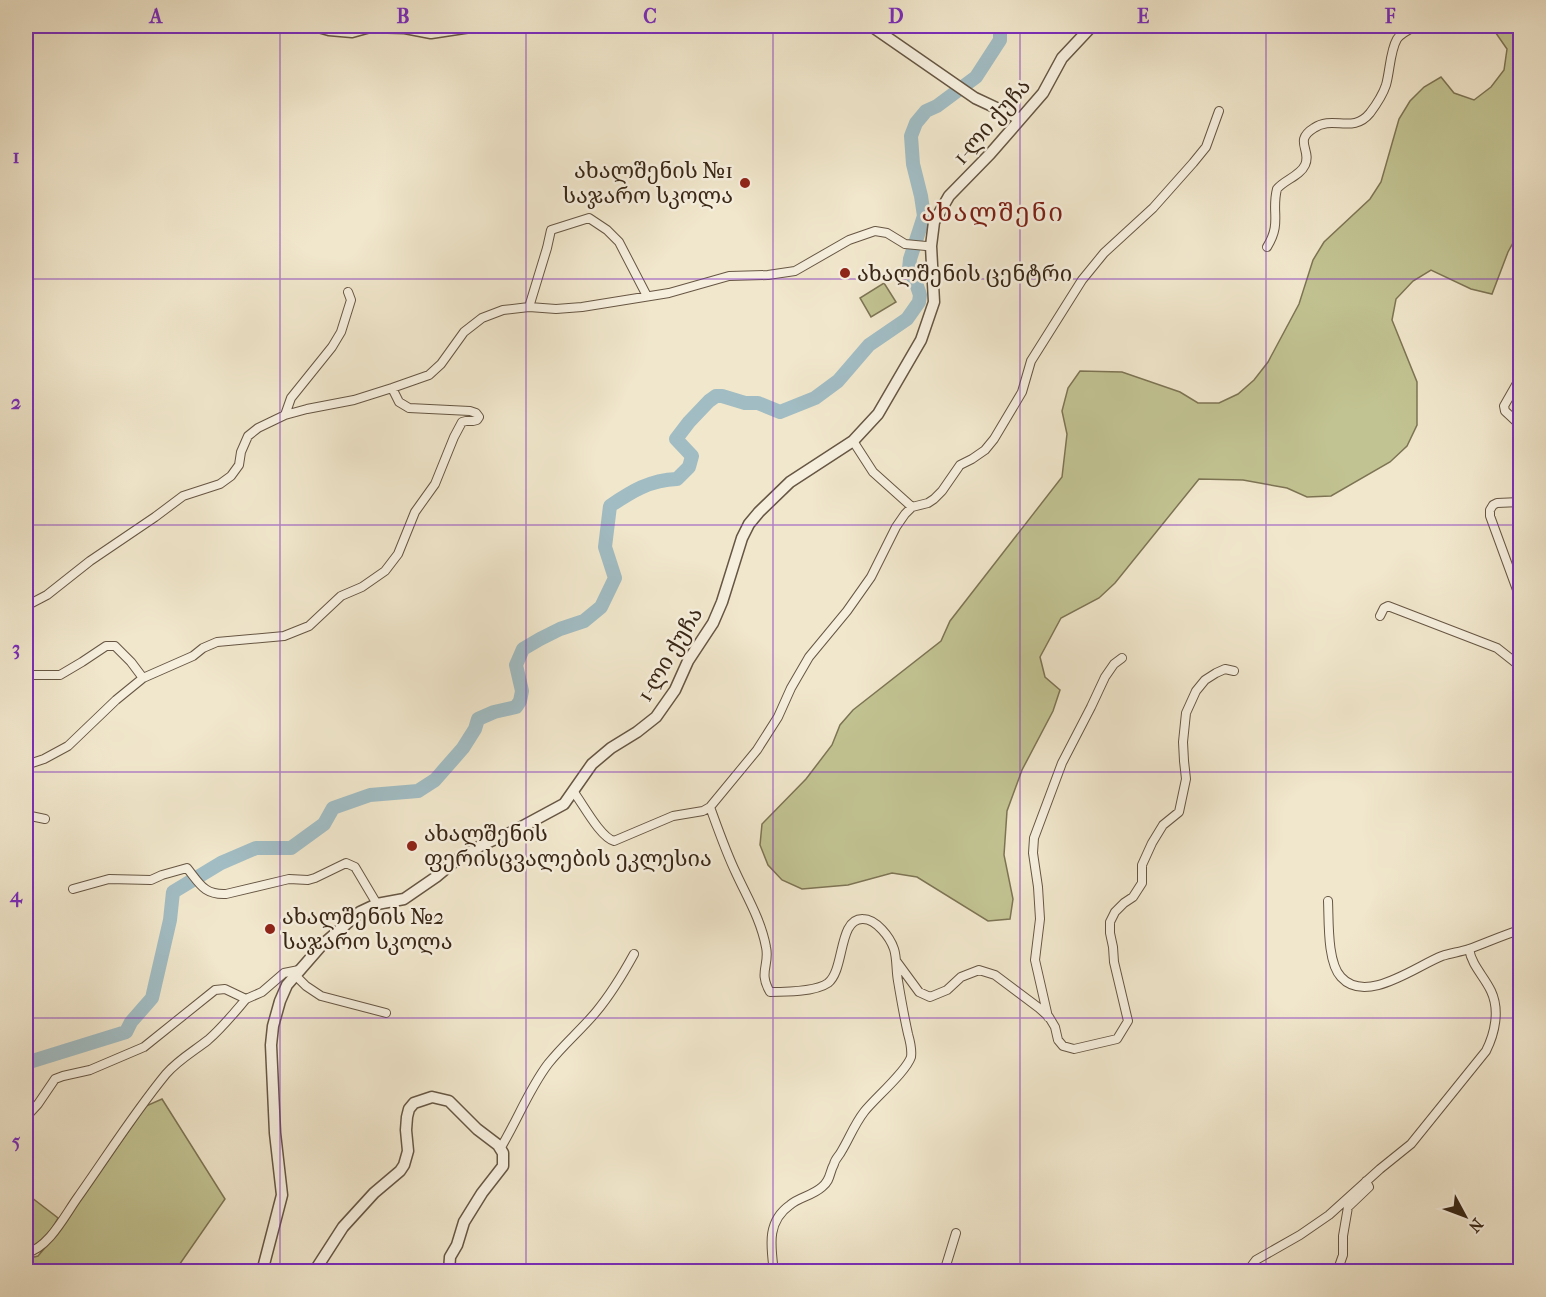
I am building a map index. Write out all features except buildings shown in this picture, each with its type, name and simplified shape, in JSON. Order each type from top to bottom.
[{"type":"street","points":[[315,26],[352,32],[370,27],[405,28],[431,33],[477,26]]},
{"type":"street","points":[[871,26],[975,98],[1020,119]]},
{"type":"street","name":"1-ლი ქუჩა","points":[[262,1272],[282,1195],[275,1133],[271,1045],[280,1001],[287,985],[321,946],[360,912],[377,904],[404,899],[455,861],[564,804],[592,764],[656,717],[675,690],[688,661],[713,622],[749,524],[790,482],[853,441],[878,414],[921,340],[934,302],[929,246],[934,222],[949,196],[990,154],[1043,93],[1062,58],[1092,26]]},
{"type":"street","points":[[1267,247],[1274,237],[1276,228],[1277,189],[1301,171],[1306,164],[1303,141],[1306,135],[1317,126],[1326,123],[1357,123],[1364,119],[1386,85],[1398,39],[1416,26]]},
{"type":"street","points":[[573,791],[600,831],[608,839],[614,841],[673,816],[703,811],[710,807],[757,750],[778,717],[809,657],[872,577],[896,527],[912,507],[934,499],[960,465],[985,450],[994,439],[1022,392],[1031,361],[1082,280],[1104,253],[1153,208],[1194,163],[1206,147],[1219,111]]},
{"type":"street","points":[[529,307],[551,230],[589,218],[607,230],[619,242],[647,296]]},
{"type":"street","points":[[26,606],[48,595],[90,561],[183,496],[220,484],[231,476],[239,465],[241,452],[248,436],[258,428],[285,415],[354,400],[429,375],[441,364],[464,332],[482,318],[503,310],[529,307],[556,309],[582,307],[647,296],[729,276],[768,275],[795,271],[849,240],[875,231],[887,233],[905,244],[929,246]]},
{"type":"street","points":[[285,415],[291,398],[332,347],[341,332],[351,300],[348,292]]},
{"type":"street","points":[[1521,378],[1504,406],[1505,411],[1521,426]]},
{"type":"street","points":[[26,765],[68,747],[116,700],[143,678],[193,656],[203,648],[217,642],[284,636],[309,626],[341,596],[362,587],[385,571],[398,554],[415,512],[435,484],[462,422],[473,422],[479,417],[470,411],[409,408],[399,402],[392,388]]},
{"type":"street","points":[[853,441],[873,472],[912,507]]},
{"type":"street","points":[[1521,502],[1497,503],[1492,505],[1490,510],[1490,516],[1521,598]]},
{"type":"street","points":[[1380,616],[1384,608],[1388,606],[1497,648],[1516,663],[1521,662]]},
{"type":"street","points":[[26,675],[60,675],[106,646],[116,646],[143,678]]},
{"type":"street","points":[[1048,1017],[1035,960],[1040,919],[1033,853],[1034,838],[1062,763],[1105,677],[1114,664],[1122,658]]},
{"type":"street","points":[[895,959],[919,992],[930,998],[947,990],[961,977],[979,970],[995,975],[1039,1008],[1055,1027],[1058,1040],[1064,1046],[1074,1049],[1117,1039],[1128,1021],[1114,962],[1110,922],[1115,912],[1133,897],[1142,883],[1142,865],[1163,825],[1179,812],[1186,779],[1184,761],[1186,713],[1196,691],[1205,680],[1216,673],[1225,669],[1234,670]]},
{"type":"street","points":[[710,807],[736,874],[760,925],[767,950],[765,984],[770,992],[791,992],[819,987],[827,983],[835,976],[850,925],[864,918],[874,922],[887,936],[894,949],[901,1000],[911,1046],[910,1057],[904,1067],[864,1113],[834,1163],[830,1178],[822,1188],[791,1203],[775,1224],[770,1238],[774,1272]]},
{"type":"street","points":[[26,815],[45,819]]},
{"type":"street","points":[[73,889],[110,879],[150,880],[187,868],[205,891],[226,894],[289,879],[308,880],[346,863],[355,867],[377,904]]},
{"type":"street","points":[[1328,901],[1332,959],[1340,976],[1354,986],[1370,987],[1394,980],[1441,957],[1521,930]]},
{"type":"street","points":[[1247,1272],[1256,1260],[1300,1235],[1329,1215],[1411,1144],[1486,1051],[1492,1039],[1496,1008],[1491,991],[1471,960],[1469,949]]},
{"type":"street","points":[[500,1149],[537,1079],[550,1061],[597,1011],[634,954]]},
{"type":"street","points":[[26,1253],[33,1251],[60,1225],[127,1126],[167,1072],[209,1039],[246,999],[262,992],[284,973],[297,972],[306,986],[321,996],[386,1013]]},
{"type":"street","points":[[26,1117],[55,1079],[90,1070],[144,1047],[215,990],[225,989],[246,999]]},
{"type":"street","points":[[314,1272],[343,1227],[404,1165],[408,1150],[406,1117],[409,1109],[414,1103],[432,1097],[449,1101],[503,1153],[503,1166],[482,1193],[464,1222],[450,1257],[449,1272]]},
{"type":"street","points":[[1337,1272],[1342,1256],[1348,1207],[1369,1187],[1366,1182]]},
{"type":"street","points":[[944,1272],[956,1233]]},
{"type":"green space","points":[[1491,26],[1520,26],[1520,230],[1508,252],[1492,294],[1471,289],[1431,270],[1413,281],[1396,299],[1392,320],[1417,382],[1417,425],[1407,446],[1390,462],[1331,496],[1307,497],[1287,488],[1243,480],[1199,479],[1115,583],[1099,598],[1061,618],[1040,657],[1045,677],[1060,690],[1053,711],[1022,770],[1007,811],[1004,855],[1013,899],[1010,919],[988,921],[917,877],[892,873],[848,885],[802,889],[782,880],[768,865],[760,845],[762,824],[806,779],[832,745],[840,725],[853,710],[941,641],[950,621],[1062,477],[1067,434],[1062,411],[1068,388],[1080,371],[1122,372],[1180,392],[1198,403],[1219,403],[1238,394],[1254,380],[1268,362],[1299,304],[1313,260],[1324,242],[1370,199],[1381,182],[1399,119],[1410,101],[1424,87],[1441,77],[1454,93],[1474,100],[1491,87],[1504,70],[1507,49]]},
{"type":"green space","points":[[884,283],[896,302],[871,317],[860,298]]},
{"type":"green space","points":[[162,1099],[225,1199],[175,1271],[26,1272],[26,1259],[38,1256],[58,1232],[146,1106]]},
{"type":"green space","points":[[27,1194],[58,1218],[45,1237],[26,1251]]},
{"type":"waterway","points":[[26,1063],[126,1032],[131,1022],[152,998],[170,920],[173,892],[221,863],[256,848],[291,848],[324,824],[333,808],[370,795],[418,791],[435,780],[463,748],[475,729],[478,719],[494,712],[516,707],[522,691],[516,665],[523,649],[560,629],[584,621],[601,607],[615,578],[605,547],[610,506],[642,487],[677,479],[689,467],[692,456],[676,439],[709,401],[716,396],[722,396],[745,403],[758,403],[780,412],[815,398],[838,381],[869,345],[907,319],[919,302],[920,295],[909,269],[924,216],[913,164],[911,136],[916,123],[926,111],[937,106],[976,77],[1000,40],[1000,26]]},
{"type":"place","name":"ახალშენის №1 საჯარო სკოლა","points":[[745,183]]},
{"type":"place","name":"ახალშენის ცენტრი","points":[[845,273]]},
{"type":"place","name":"ახალშენის ფერისცვალების ეკლესია","points":[[412,846]]},
{"type":"place","name":"ახალშენის №2 საჯარო სკოლა","points":[[270,929]]},
{"type":"district","name":"ახალშენი","points":[[993,212]]}]
